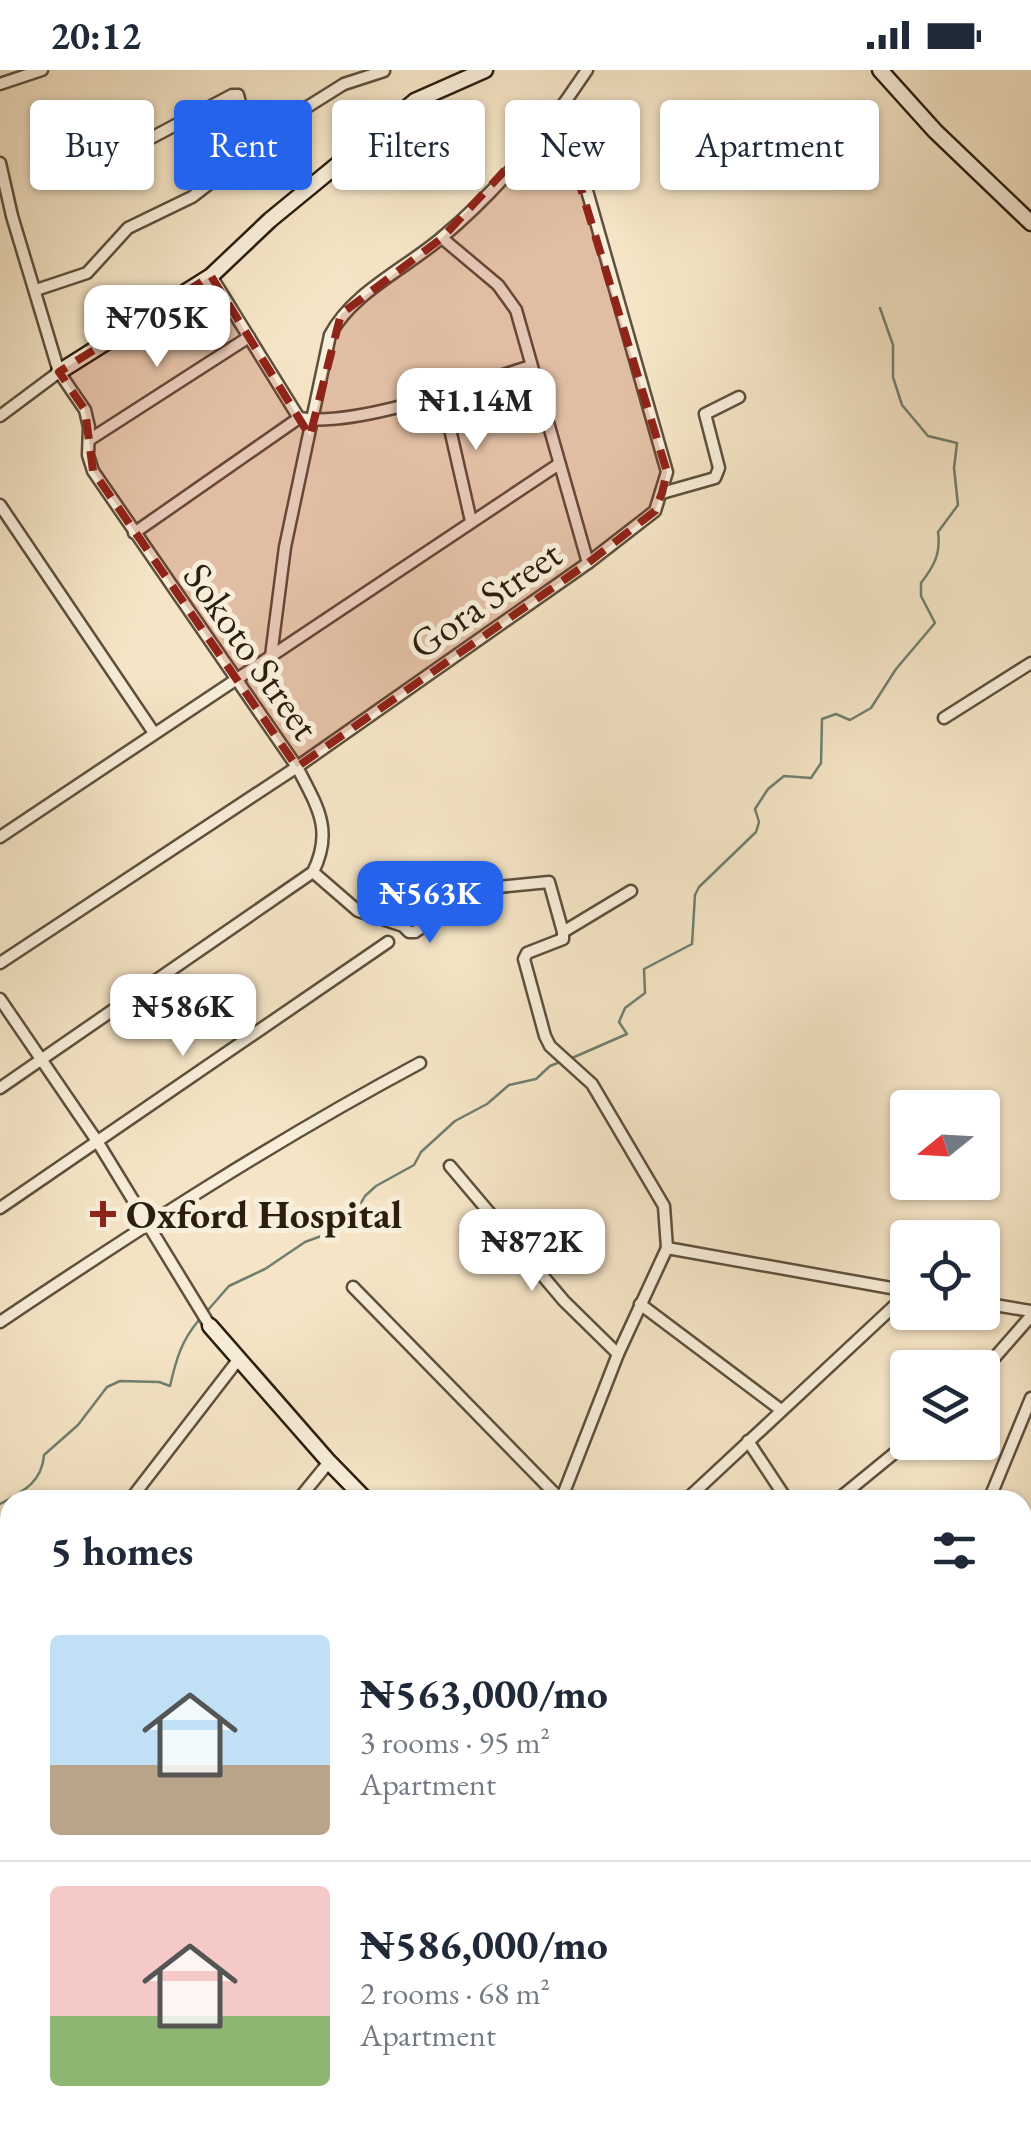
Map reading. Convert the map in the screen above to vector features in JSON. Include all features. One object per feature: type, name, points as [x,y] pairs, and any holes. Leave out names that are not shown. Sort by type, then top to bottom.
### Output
[{"type":"street","points":[[0,84],[42,70]]},
{"type":"street","points":[[0,416],[59,372],[210,276],[373,132],[415,102],[485,70]]},
{"type":"street","points":[[566,100],[586,70]]},
{"type":"street","points":[[880,70],[1031,224]]},
{"type":"street","points":[[312,104],[344,84],[384,71]]},
{"type":"street","name":"Sokoto Street","points":[[0,163],[59,372],[85,410],[93,470],[297,767],[322,815],[323,852],[312,872]]},
{"type":"street","points":[[271,656],[285,547],[330,335],[341,314],[442,238],[505,174]]},
{"type":"street","points":[[36,290],[87,272],[128,228],[201,190]]},
{"type":"street","points":[[587,190],[667,472],[662,493],[715,478],[719,468],[704,414],[739,397]]},
{"type":"street","points":[[0,221],[12,216]]},
{"type":"street","points":[[442,238],[498,285],[516,310],[588,564]]},
{"type":"street","points":[[210,276],[299,418]]},
{"type":"street","points":[[89,440],[168,386],[249,338]]},
{"type":"street","points":[[134,534],[299,418],[347,417],[442,394],[531,366]]},
{"type":"street","points":[[442,394],[470,521]]},
{"type":"street","points":[[0,837],[560,464]]},
{"type":"street","name":"Gora Street","points":[[0,963],[297,767],[588,564],[655,512],[662,493]]},
{"type":"street","points":[[0,505],[154,733]]},
{"type":"street","points":[[944,718],[1031,663]]},
{"type":"street","points":[[0,1088],[312,872],[358,911],[402,926],[408,932],[415,932],[478,889],[549,882],[563,939],[527,953],[524,959],[545,1036],[592,1084],[664,1206],[667,1248],[618,1354],[565,1490]]},
{"type":"street","points":[[564,932],[631,891]]},
{"type":"street","points":[[0,1208],[388,942]]},
{"type":"street","points":[[0,999],[98,1142],[210,1326],[356,1490]]},
{"type":"street","points":[[0,1322],[146,1223],[315,1119],[420,1063]]},
{"type":"street","points":[[450,1166],[564,1301],[618,1354]]},
{"type":"street","points":[[667,1248],[890,1289]]},
{"type":"street","points":[[354,1287],[551,1490]]},
{"type":"street","points":[[640,1304],[781,1410]]},
{"type":"street","points":[[1000,1307],[1031,1313],[1000,1350]]},
{"type":"street","points":[[697,1490],[890,1309]]},
{"type":"street","points":[[138,1490],[238,1360]]},
{"type":"street","points":[[994,1490],[1031,1398]]},
{"type":"street","points":[[748,1442],[780,1490]]},
{"type":"street","points":[[849,1490],[890,1457]]},
{"type":"street","points":[[306,1490],[329,1462]]},
{"type":"highlighted area","points":[[558,113],[667,472],[655,511],[588,563],[297,767],[93,471],[85,410],[59,372],[211,276],[310,436],[341,314],[442,238]]},
{"type":"waterway","points":[[572,1058],[627,1034],[619,1022],[625,1008],[645,993],[644,969],[692,944],[695,895],[756,832],[759,822],[755,809],[768,789],[784,776],[811,778],[821,763],[822,719],[836,714],[850,720],[871,708],[896,669],[935,623],[921,596],[921,583],[936,559],[938,532],[958,505],[954,468],[957,443],[928,436],[902,405],[893,377],[893,345],[880,308]]},
{"type":"waterway","points":[[208,1310],[229,1286],[265,1269],[305,1242],[348,1226],[365,1196],[414,1165],[421,1152],[455,1121],[487,1104],[509,1085],[536,1079],[560,1062]]},
{"type":"waterway","points":[[24,1490],[39,1473],[44,1455],[78,1425],[107,1387],[120,1381],[170,1386],[180,1351],[199,1320]]},
{"type":"place","name":"Oxford Hospital","points":[[103,1214]]}]
